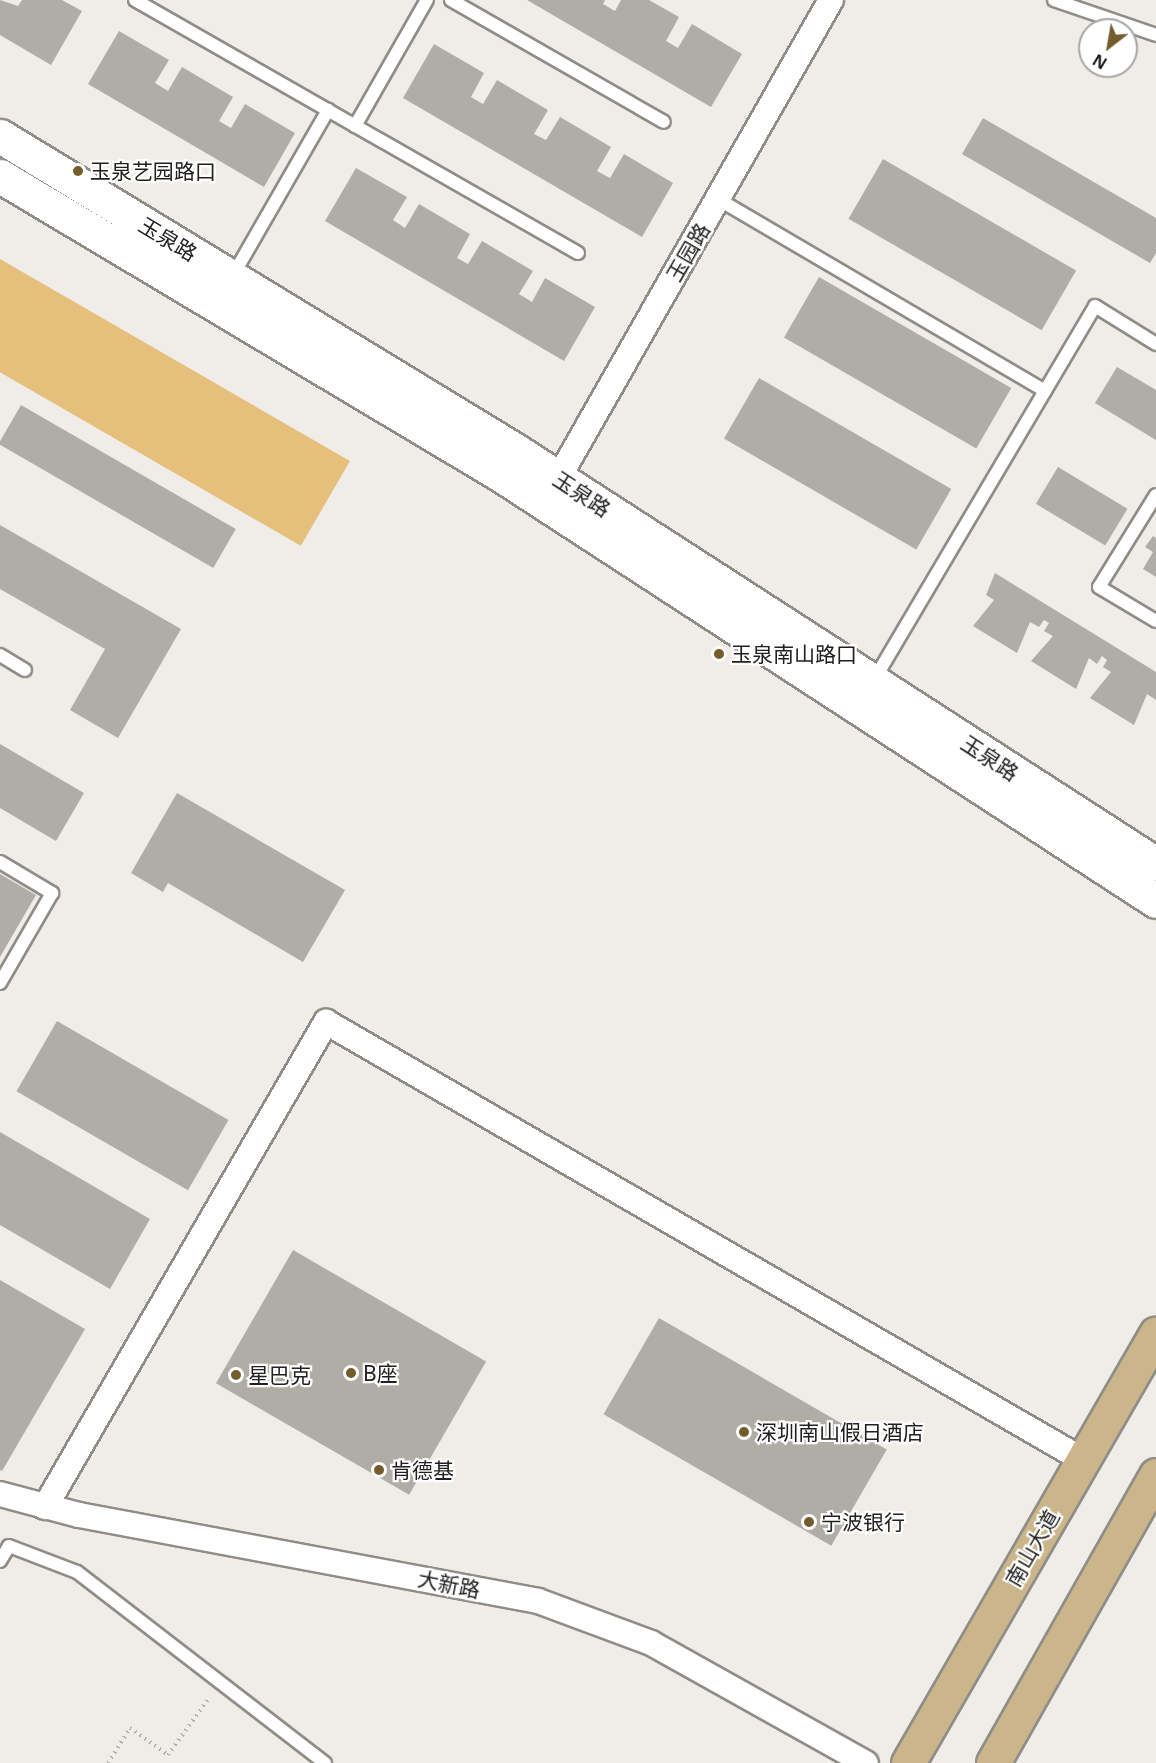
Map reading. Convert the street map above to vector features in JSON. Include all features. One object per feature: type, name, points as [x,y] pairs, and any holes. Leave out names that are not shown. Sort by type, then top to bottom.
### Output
[{"type":"main road","name":"南山大道","points":[[908,1763],[1156,1333]]},
{"type":"main road","points":[[993,1763],[1156,1475]]},
{"type":"street","name":"玉园路","points":[[551,491],[831,0]]},
{"type":"street","name":"玉泉路","points":[[0,136],[231,278],[551,491],[866,695],[1156,901]]},
{"type":"street","name":"玉泉路","points":[[0,176],[551,491]]},
{"type":"street","name":"玉泉路","points":[[866,695],[1156,864]]},
{"type":"street","points":[[45,1507],[326,1022],[1083,1460]]},
{"type":"street","name":"大新路","points":[[0,1494],[45,1507],[538,1601],[651,1643],[866,1763]]},
{"type":"lane","points":[[355,126],[427,0]]},
{"type":"lane","points":[[451,0],[664,122]]},
{"type":"lane","points":[[1054,0],[1156,35]]},
{"type":"lane","points":[[141,1],[578,253]]},
{"type":"lane","points":[[231,278],[328,110]]},
{"type":"lane","points":[[718,199],[1045,391]]},
{"type":"lane","points":[[866,695],[1095,306],[1156,344]]},
{"type":"lane","points":[[1156,495],[1100,586],[1156,621]]},
{"type":"lane","points":[[0,655],[25,670]]},
{"type":"lane","points":[[0,862],[52,893],[0,983]]},
{"type":"lane","points":[[0,1561],[9,1546],[77,1572],[325,1763]]},
{"type":"path","points":[[108,1763],[130,1728],[168,1755],[220,1683]]},
{"type":"shaded area","points":[[0,259],[350,461],[301,546],[0,372]]},
{"type":"building","points":[[0,0],[18,6],[22,0],[62,0],[82,11],[51,65],[0,35]]},
{"type":"building","points":[[527,0],[605,0],[603,4],[615,11],[621,0],[649,0],[679,17],[666,41],[678,48],[692,24],[742,54],[711,107]]},
{"type":"building","points":[[119,31],[169,60],[155,83],[168,91],[182,67],[233,97],[219,121],[231,128],[245,104],[295,133],[264,187],[88,84]]},
{"type":"building","points":[[434,44],[484,73],[471,97],[483,104],[497,80],[548,110],[534,134],[546,140],[560,117],[611,147],[597,171],[610,178],[624,154],[673,183],[642,237],[403,98]]},
{"type":"building","points":[[983,118],[1156,218],[1156,253],[1150,263],[962,154]]},
{"type":"building","points":[[883,159],[1076,270],[1042,330],[848,219]]},
{"type":"building","points":[[356,168],[407,197],[393,220],[405,228],[419,204],[470,234],[457,258],[468,264],[482,241],[533,271],[519,294],[532,302],[545,278],[595,307],[564,361],[325,221]]},
{"type":"building","points":[[819,277],[1011,388],[976,449],[784,338]]},
{"type":"building","points":[[1117,367],[1156,390],[1156,440],[1095,403]]},
{"type":"building","points":[[759,378],[951,489],[916,550],[724,439]]},
{"type":"building","points":[[21,405],[236,529],[213,568],[0,445]]},
{"type":"building","points":[[1058,467],[1127,509],[1105,546],[1036,504]]},
{"type":"building","points":[[0,525],[181,629],[118,738],[70,710],[105,649],[0,589]]},
{"type":"building","points":[[1153,536],[1156,538],[1156,577],[1143,569],[1153,552],[1145,547]]},
{"type":"building","points":[[995,573],[1156,672],[1156,700],[1147,694],[1134,725],[1090,698],[1111,672],[1103,667],[1107,660],[1102,656],[1097,664],[1089,658],[1076,689],[1031,661],[1053,636],[1044,631],[1049,623],[1044,620],[1039,627],[1030,622],[1017,653],[973,626],[994,600],[986,595]]},
{"type":"building","points":[[0,744],[84,793],[56,841],[0,808]]},
{"type":"building","points":[[177,793],[345,890],[303,962],[168,883],[163,892],[131,873]]},
{"type":"building","points":[[0,874],[36,895],[0,957]]},
{"type":"building","points":[[57,1021],[228,1120],[188,1190],[17,1091]]},
{"type":"building","points":[[0,1132],[150,1219],[110,1289],[0,1225]]},
{"type":"building","name":"B座","points":[[293,1250],[486,1362],[409,1495],[216,1383]]},
{"type":"building","points":[[0,1280],[85,1329],[2,1471],[0,1470]]},
{"type":"building","name":"深圳南山假日酒店","points":[[659,1318],[887,1450],[831,1546],[604,1414]]},
{"type":"place","name":"玉泉艺园路口","points":[[78,171]]},
{"type":"place","name":"玉泉南山路口","points":[[719,654]]},
{"type":"place","name":"B座","points":[[351,1373]]},
{"type":"place","name":"星巴克","points":[[236,1375]]},
{"type":"place","name":"深圳南山假日酒店","points":[[744,1432]]},
{"type":"place","name":"肯德基","points":[[379,1470]]},
{"type":"place","name":"宁波银行","points":[[809,1522]]}]
